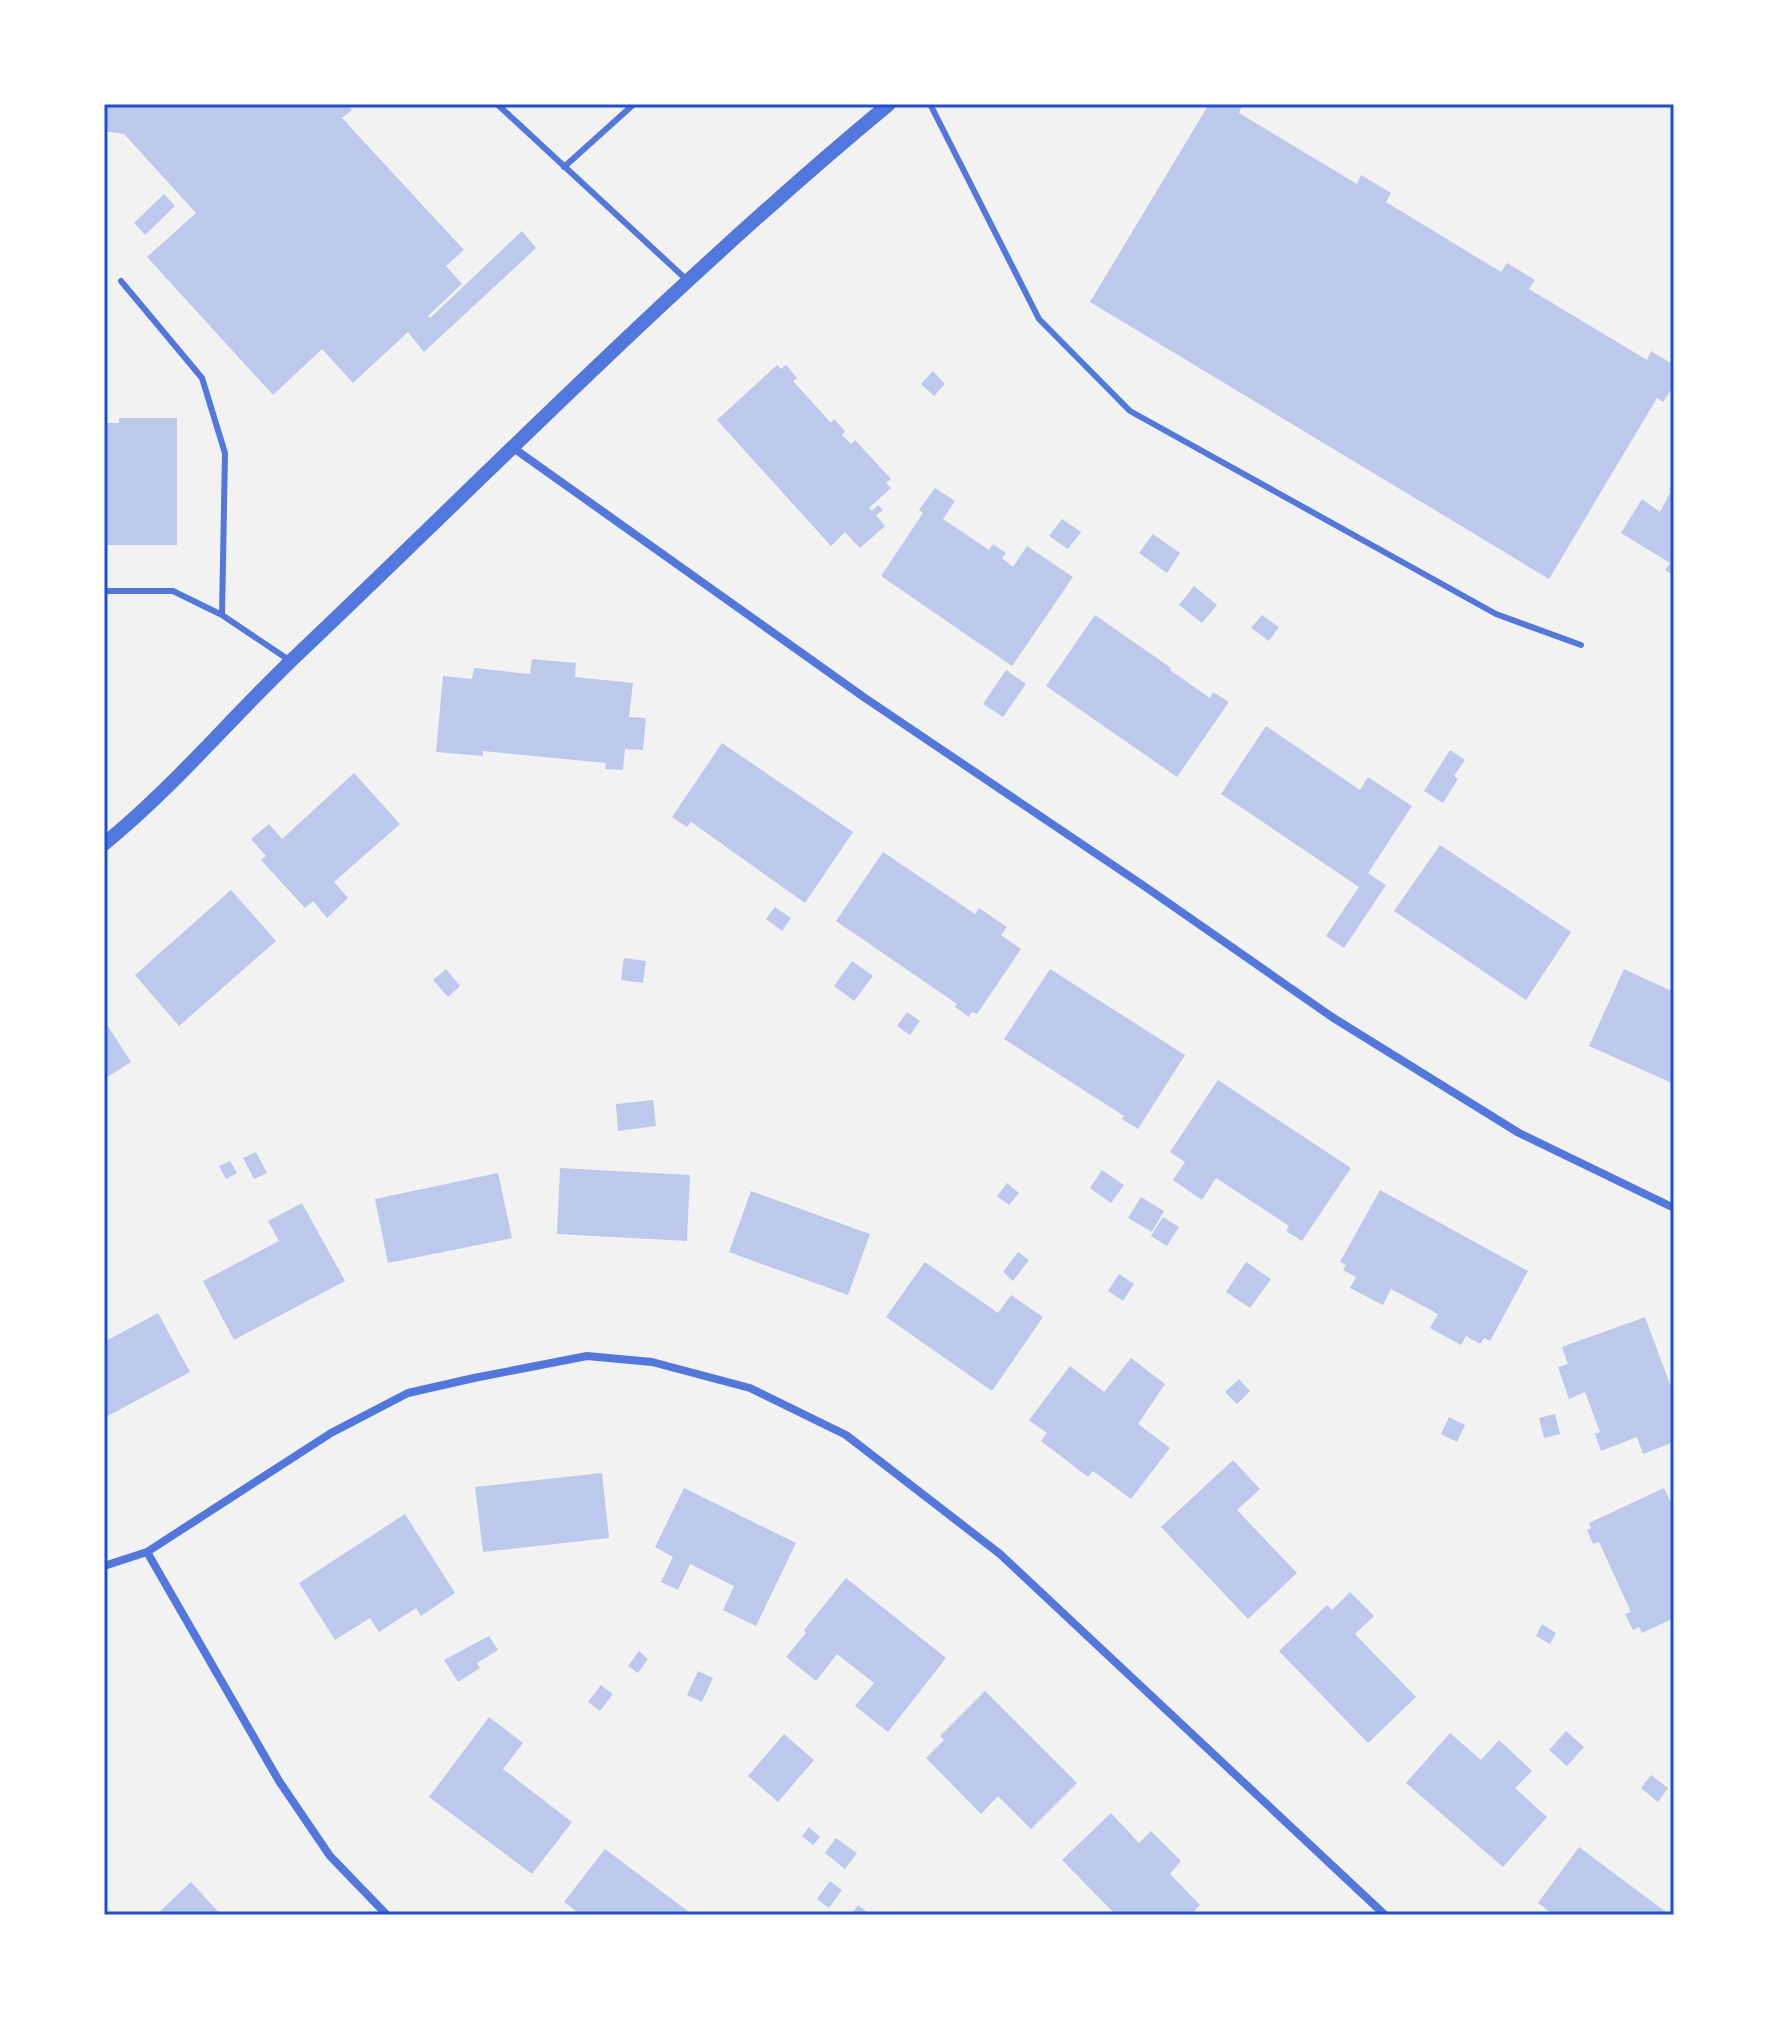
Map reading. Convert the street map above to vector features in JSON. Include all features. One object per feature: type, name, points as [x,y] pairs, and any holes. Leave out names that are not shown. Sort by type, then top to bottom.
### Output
[{"type":"street","points":[[104,844],[136,818],[291,661],[688,281],[820,161],[889,104]]},
{"type":"street","points":[[512,447],[865,698],[1332,1017],[1519,1133],[1674,1208]]},
{"type":"street","points":[[104,1566],[147,1552],[331,1433],[408,1393],[587,1356],[652,1362],[750,1388],[846,1435],[1000,1554],[1385,1915]]},
{"type":"street","points":[[147,1552],[279,1781],[330,1856],[387,1915]]},
{"type":"lane","points":[[497,104],[688,281]]},
{"type":"lane","points":[[564,167],[634,104]]},
{"type":"lane","points":[[930,104],[1039,319],[1130,411],[1496,614],[1581,645]]},
{"type":"lane","points":[[121,281],[202,378],[225,453],[222,615]]},
{"type":"lane","points":[[104,591],[173,591],[222,615],[291,661]]},
{"type":"building","points":[[104,104],[347,104],[352,110],[342,118],[464,250],[446,266],[462,284],[428,316],[430,318],[522,231],[536,248],[424,352],[408,332],[353,383],[322,349],[273,395],[147,257],[196,213],[124,134],[104,131]]},
{"type":"building","points":[[1209,104],[1243,104],[1239,113],[1357,184],[1361,175],[1391,193],[1386,202],[1501,272],[1507,263],[1535,280],[1529,289],[1647,360],[1651,351],[1674,365],[1674,385],[1663,402],[1657,398],[1549,579],[1090,302]]},
{"type":"building","points":[[164,194],[175,206],[145,235],[134,223]]},
{"type":"building","points":[[777,365],[781,369],[786,365],[797,378],[793,381],[831,423],[834,419],[845,431],[842,435],[851,444],[855,440],[891,479],[886,483],[891,488],[869,508],[872,511],[878,505],[883,510],[876,515],[885,526],[860,548],[845,532],[831,546],[717,420]]},
{"type":"building","points":[[933,371],[945,384],[934,396],[921,384]]},
{"type":"building","points":[[119,418],[177,418],[177,545],[104,545],[104,423],[119,423]]},
{"type":"building","points":[[1674,481],[1674,576],[1665,570],[1670,563],[1621,533],[1642,499],[1660,512]]},
{"type":"building","points":[[935,488],[955,501],[943,519],[989,550],[993,544],[1006,553],[1002,558],[1013,567],[1027,546],[1073,577],[1012,666],[881,576],[923,513],[919,510]]},
{"type":"building","points":[[1062,519],[1081,532],[1068,549],[1049,536]]},
{"type":"building","points":[[1153,534],[1180,553],[1167,573],[1139,553]]},
{"type":"building","points":[[1194,586],[1217,605],[1202,623],[1179,605]]},
{"type":"building","points":[[1095,615],[1210,698],[1213,692],[1229,702],[1177,777],[1046,686]]},
{"type":"building","points":[[1262,615],[1279,627],[1269,641],[1251,628]]},
{"type":"building","points":[[532,659],[576,663],[575,677],[633,683],[629,717],[646,718],[643,750],[625,749],[623,770],[605,769],[606,763],[483,751],[483,756],[436,752],[443,676],[472,679],[474,668],[530,674]]},
{"type":"building","points":[[1006,670],[1026,684],[1003,717],[983,704]]},
{"type":"building","points":[[1266,726],[1360,790],[1368,777],[1412,806],[1368,873],[1386,885],[1344,948],[1326,936],[1359,887],[1221,794]]},
{"type":"building","points":[[722,743],[853,832],[805,903],[691,822],[687,827],[672,817]]},
{"type":"building","points":[[1450,750],[1465,760],[1454,776],[1458,779],[1443,803],[1424,791]]},
{"type":"building","points":[[354,773],[400,824],[334,882],[348,898],[327,918],[313,901],[305,908],[261,860],[266,856],[251,839],[269,824],[282,839]]},
{"type":"building","points":[[1440,845],[1571,932],[1526,1000],[1394,911]]},
{"type":"building","points":[[883,852],[975,914],[979,908],[1007,927],[1001,935],[1021,949],[977,1014],[972,1012],[969,1017],[955,1007],[957,1004],[836,921]]},
{"type":"building","points":[[231,890],[276,941],[179,1026],[135,975]]},
{"type":"building","points":[[775,907],[791,918],[782,931],[766,919]]},
{"type":"building","points":[[624,958],[646,961],[643,983],[621,980]]},
{"type":"building","points":[[852,961],[873,976],[854,1001],[834,986]]},
{"type":"building","points":[[446,969],[460,986],[448,997],[433,980]]},
{"type":"building","points":[[1050,969],[1185,1055],[1138,1129],[1122,1119],[1124,1116],[1004,1039]]},
{"type":"building","points":[[1624,969],[1674,992],[1674,1084],[1589,1046]]},
{"type":"building","points":[[907,1012],[920,1021],[910,1035],[897,1026]]},
{"type":"building","points":[[104,1020],[131,1062],[104,1079]]},
{"type":"building","points":[[1218,1080],[1351,1168],[1302,1241],[1286,1231],[1289,1226],[1216,1178],[1202,1200],[1173,1180],[1185,1162],[1170,1152]]},
{"type":"building","points":[[653,1100],[656,1126],[618,1131],[616,1104]]},
{"type":"building","points":[[256,1152],[267,1173],[254,1179],[243,1158]]},
{"type":"building","points":[[230,1161],[237,1173],[226,1179],[219,1166]]},
{"type":"building","points":[[560,1168],[690,1175],[687,1241],[557,1234]]},
{"type":"building","points":[[1102,1170],[1124,1185],[1111,1203],[1090,1188]]},
{"type":"building","points":[[498,1173],[512,1238],[388,1263],[375,1199]]},
{"type":"building","points":[[1007,1183],[1019,1193],[1009,1205],[997,1196]]},
{"type":"building","points":[[1380,1190],[1528,1271],[1490,1341],[1484,1338],[1480,1344],[1466,1336],[1461,1345],[1430,1328],[1438,1314],[1391,1289],[1383,1305],[1350,1288],[1356,1277],[1343,1270],[1346,1265],[1340,1262]]},
{"type":"building","points":[[751,1191],[870,1234],[848,1295],[729,1252]]},
{"type":"building","points":[[1141,1197],[1164,1211],[1152,1232],[1128,1218]]},
{"type":"building","points":[[302,1203],[345,1281],[234,1340],[203,1281],[279,1241],[268,1221]]},
{"type":"building","points":[[1163,1217],[1179,1227],[1167,1246],[1151,1236]]},
{"type":"building","points":[[1018,1252],[1029,1260],[1013,1281],[1003,1272]]},
{"type":"building","points":[[925,1262],[998,1313],[1011,1295],[1043,1317],[992,1391],[886,1317]]},
{"type":"building","points":[[1246,1262],[1271,1279],[1250,1308],[1226,1292]]},
{"type":"building","points":[[1119,1274],[1134,1284],[1123,1301],[1108,1291]]},
{"type":"building","points":[[158,1313],[190,1372],[104,1418],[104,1342]]},
{"type":"building","points":[[1645,1317],[1674,1395],[1674,1442],[1643,1454],[1637,1437],[1601,1451],[1595,1434],[1600,1432],[1585,1392],[1569,1399],[1558,1367],[1568,1364],[1562,1347]]},
{"type":"building","points":[[1131,1358],[1165,1384],[1138,1424],[1170,1448],[1131,1499],[1093,1471],[1088,1477],[1041,1441],[1047,1433],[1029,1420],[1070,1366],[1104,1392]]},
{"type":"building","points":[[1239,1379],[1250,1391],[1237,1404],[1225,1392]]},
{"type":"building","points":[[1555,1414],[1560,1434],[1544,1438],[1539,1418]]},
{"type":"building","points":[[1449,1417],[1465,1425],[1457,1442],[1441,1434]]},
{"type":"building","points":[[1233,1460],[1260,1489],[1237,1510],[1297,1573],[1248,1619],[1161,1527]]},
{"type":"building","points":[[602,1473],[609,1538],[483,1552],[475,1487]]},
{"type":"building","points":[[684,1488],[796,1543],[756,1626],[723,1610],[734,1586],[690,1564],[678,1590],[661,1582],[673,1557],[655,1547]]},
{"type":"building","points":[[1664,1488],[1674,1509],[1674,1618],[1642,1633],[1639,1627],[1633,1630],[1625,1614],[1631,1612],[1599,1542],[1593,1544],[1587,1530],[1591,1528],[1589,1523]]},
{"type":"building","points":[[405,1514],[455,1593],[421,1616],[416,1608],[379,1632],[370,1618],[335,1640],[299,1583]]},
{"type":"building","points":[[846,1578],[946,1658],[888,1732],[855,1706],[874,1683],[837,1654],[816,1681],[786,1657]]},
{"type":"building","points":[[1350,1592],[1374,1616],[1355,1634],[1416,1697],[1368,1743],[1279,1651],[1327,1605],[1332,1610]]},
{"type":"building","points":[[1542,1624],[1556,1633],[1550,1644],[1536,1636]]},
{"type":"building","points":[[489,1636],[498,1650],[477,1663],[480,1668],[458,1682],[444,1660]]},
{"type":"building","points":[[639,1651],[648,1659],[638,1673],[628,1666]]},
{"type":"building","points":[[698,1671],[713,1678],[702,1702],[687,1695]]},
{"type":"building","points":[[601,1685],[613,1694],[600,1711],[588,1702]]},
{"type":"building","points":[[985,1691],[1077,1783],[1031,1829],[998,1796],[981,1814],[926,1758],[944,1740],[940,1736]]},
{"type":"building","points":[[489,1717],[523,1743],[503,1769],[572,1822],[532,1874],[429,1797]]},
{"type":"building","points":[[1566,1731],[1584,1747],[1567,1766],[1549,1750]]},
{"type":"building","points":[[1450,1733],[1481,1760],[1499,1740],[1532,1771],[1515,1788],[1547,1817],[1503,1867],[1406,1783]]},
{"type":"building","points":[[784,1734],[814,1760],[778,1802],[748,1776]]},
{"type":"building","points":[[1651,1775],[1668,1788],[1658,1802],[1641,1788]]},
{"type":"building","points":[[1111,1813],[1139,1843],[1151,1831],[1181,1861],[1170,1874],[1200,1905],[1190,1915],[1116,1915],[1062,1860]]},
{"type":"building","points":[[809,1827],[820,1837],[813,1845],[802,1836]]},
{"type":"building","points":[[836,1838],[857,1853],[845,1869],[825,1853]]},
{"type":"building","points":[[1579,1847],[1670,1915],[1554,1915],[1538,1903]]},
{"type":"building","points":[[605,1849],[693,1915],[581,1915],[564,1902]]},
{"type":"building","points":[[830,1881],[842,1890],[829,1908],[817,1899]]},
{"type":"building","points":[[191,1882],[221,1915],[156,1915]]},
{"type":"building","points":[[858,1905],[871,1915],[851,1915]]}]
